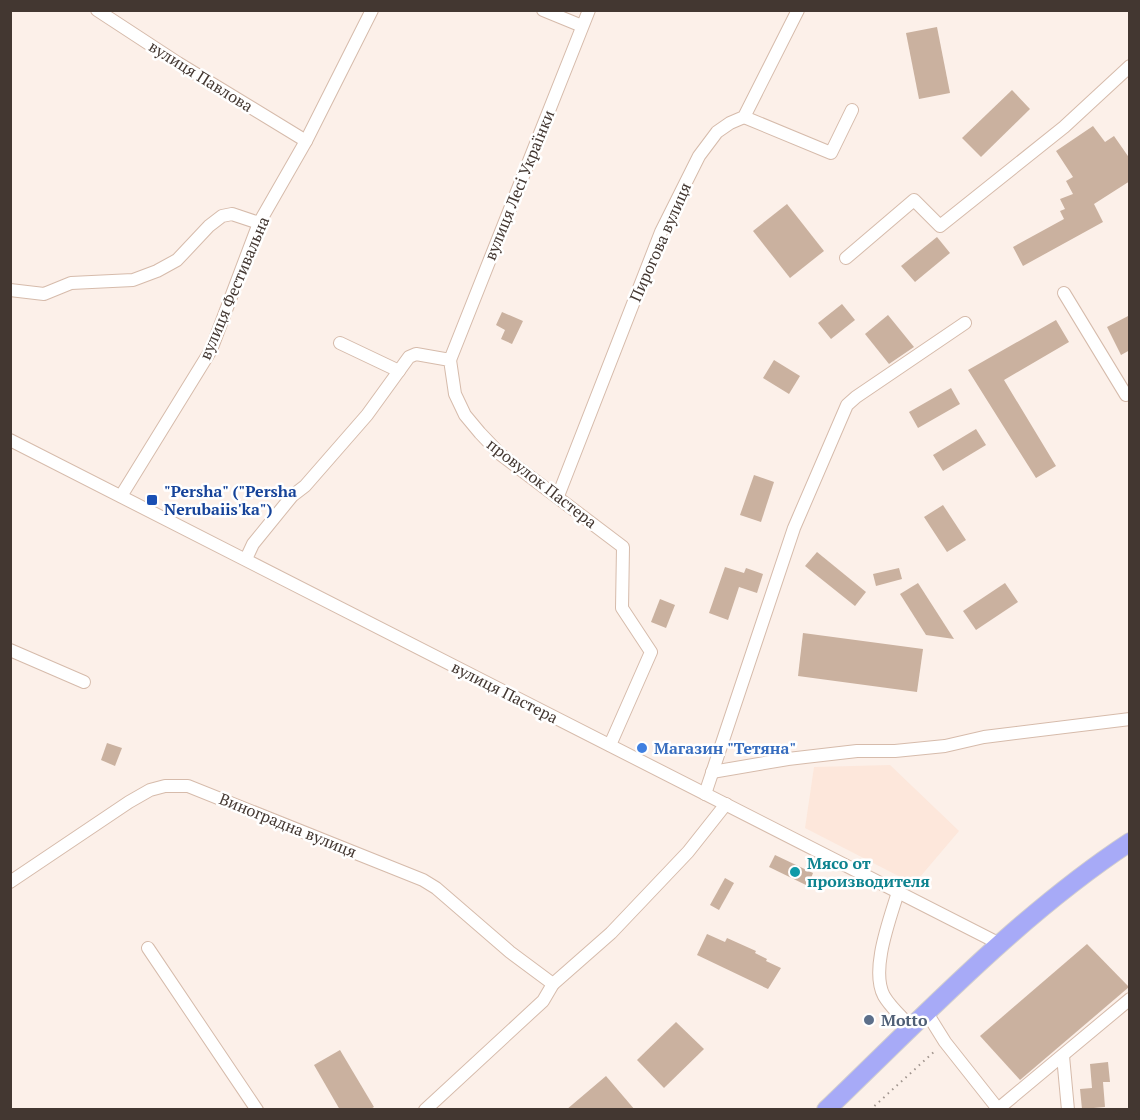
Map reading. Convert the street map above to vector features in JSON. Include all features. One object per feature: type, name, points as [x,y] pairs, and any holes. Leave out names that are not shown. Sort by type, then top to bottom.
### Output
[{"type":"highway","points":[[826,1110],[1000,944],[1063,890],[1130,842]]},
{"type":"street","name":"вулиця Павлова","points":[[97,10],[178,63],[306,141]]},
{"type":"street","name":"вулиця Фестивальна","points":[[121,496],[211,350],[259,223],[306,141],[372,10]]},
{"type":"street","points":[[543,10],[582,26]]},
{"type":"street","name":"вулиця Лесі Українки","points":[[450,360],[589,10]]},
{"type":"street","points":[[798,10],[744,117],[831,153],[852,110]]},
{"type":"street","points":[[846,258],[914,200],[940,226],[1064,127],[1130,66]]},
{"type":"street","name":"Пирогова вулиця","points":[[558,496],[661,232],[699,156],[717,132],[744,117]]},
{"type":"street","points":[[10,290],[44,294],[71,283],[133,280],[157,272],[177,260],[208,226],[222,216],[232,214],[259,223]]},
{"type":"street","points":[[1064,293],[1126,395],[1130,393]]},
{"type":"street","points":[[705,794],[794,528],[848,405],[855,397],[965,323]]},
{"type":"street","points":[[340,344],[399,371]]},
{"type":"street","points":[[246,559],[253,544],[292,496],[305,486],[367,415],[409,357],[416,354],[450,360]]},
{"type":"street","name":"провулок Пастера","points":[[450,360],[455,394],[465,415],[500,454],[623,547],[622,609],[651,652],[610,745]]},
{"type":"street","name":"вулиця Пастера","points":[[10,440],[1000,944]]},
{"type":"street","points":[[10,650],[84,682]]},
{"type":"street","points":[[712,772],[788,759],[856,751],[895,751],[945,746],[984,737],[1130,718]]},
{"type":"street","name":"Виноградна вулиця","points":[[10,882],[150,790],[165,786],[188,786],[423,880],[436,888],[510,952],[553,984]]},
{"type":"street","points":[[425,1110],[543,1001],[553,984],[611,933],[688,852],[726,804]]},
{"type":"street","points":[[898,892],[883,942],[880,984],[885,997],[912,1028]]},
{"type":"street","points":[[148,948],[257,1110]]},
{"type":"street","points":[[927,1013],[945,1042],[999,1109],[1130,999]]},
{"type":"street","points":[[1063,1056],[1068,1110]]},
{"type":"path","points":[[870,1110],[945,1042]]},
{"type":"shaded area","points":[[890,765],[959,831],[914,884],[805,828],[814,767]]},
{"type":"building","points":[[937,27],[950,93],[919,99],[906,33]]},
{"type":"building","points":[[1012,90],[1030,109],[981,157],[962,138]]},
{"type":"building","points":[[1093,126],[1105,142],[1114,136],[1130,159],[1130,181],[1094,204],[1103,222],[1023,266],[1013,247],[1064,219],[1060,211],[1065,209],[1060,199],[1073,194],[1066,181],[1073,177],[1056,151]]},
{"type":"building","points":[[787,204],[824,251],[790,278],[753,231]]},
{"type":"building","points":[[937,237],[950,253],[915,282],[901,266]]},
{"type":"building","points":[[842,304],[855,320],[831,339],[818,323]]},
{"type":"building","points":[[502,312],[523,321],[512,344],[501,339],[505,330],[496,325]]},
{"type":"building","points":[[888,315],[914,347],[889,364],[865,334]]},
{"type":"building","points":[[1130,315],[1130,350],[1121,355],[1107,327]]},
{"type":"building","points":[[1056,320],[1069,342],[1004,380],[1056,466],[1036,478],[968,370]]},
{"type":"building","points":[[774,360],[800,376],[789,394],[763,378]]},
{"type":"building","points":[[951,388],[960,404],[918,428],[909,412]]},
{"type":"building","points":[[976,429],[986,445],[943,471],[933,455]]},
{"type":"building","points":[[754,475],[774,482],[761,522],[740,515]]},
{"type":"building","points":[[943,505],[966,540],[947,552],[924,517]]},
{"type":"building","points":[[817,552],[866,592],[855,606],[805,566]]},
{"type":"building","points":[[725,567],[744,573],[746,568],[763,574],[757,593],[739,587],[728,620],[709,613]]},
{"type":"building","points":[[899,568],[902,579],[876,586],[873,574]]},
{"type":"building","points":[[918,583],[954,639],[926,635],[900,594]]},
{"type":"building","points":[[1005,583],[1018,602],[976,630],[963,611]]},
{"type":"building","points":[[660,599],[675,605],[666,628],[651,622]]},
{"type":"building","points":[[803,633],[923,649],[917,692],[798,676]]},
{"type":"building","points":[[107,743],[122,748],[115,766],[101,760]]},
{"type":"building","name":"Мясо от производителя","points":[[775,855],[813,873],[808,886],[769,867]]},
{"type":"building","points":[[725,878],[734,883],[719,910],[710,905]]},
{"type":"building","points":[[707,934],[725,942],[727,938],[756,951],[755,953],[767,959],[766,961],[781,968],[768,989],[697,955]]},
{"type":"building","points":[[1087,944],[1129,987],[1020,1080],[980,1036]]},
{"type":"building","points":[[676,1022],[704,1049],[664,1088],[637,1060]]},
{"type":"building","points":[[340,1050],[374,1107],[369,1110],[340,1110],[314,1065]]},
{"type":"building","points":[[1108,1062],[1110,1082],[1103,1082],[1105,1107],[1082,1109],[1080,1089],[1092,1088],[1090,1064]]},
{"type":"building","points":[[606,1076],[635,1110],[566,1110]]},
{"type":"place","name":"\"Persha\" (\"Persha Nerubaiis'ka\")","points":[[152,500]]},
{"type":"place","name":"Магазин \"Тетяна\"","points":[[642,748]]},
{"type":"place","name":"Мясо от производителя","points":[[795,872]]},
{"type":"place","name":"Motto","points":[[869,1020]]}]
